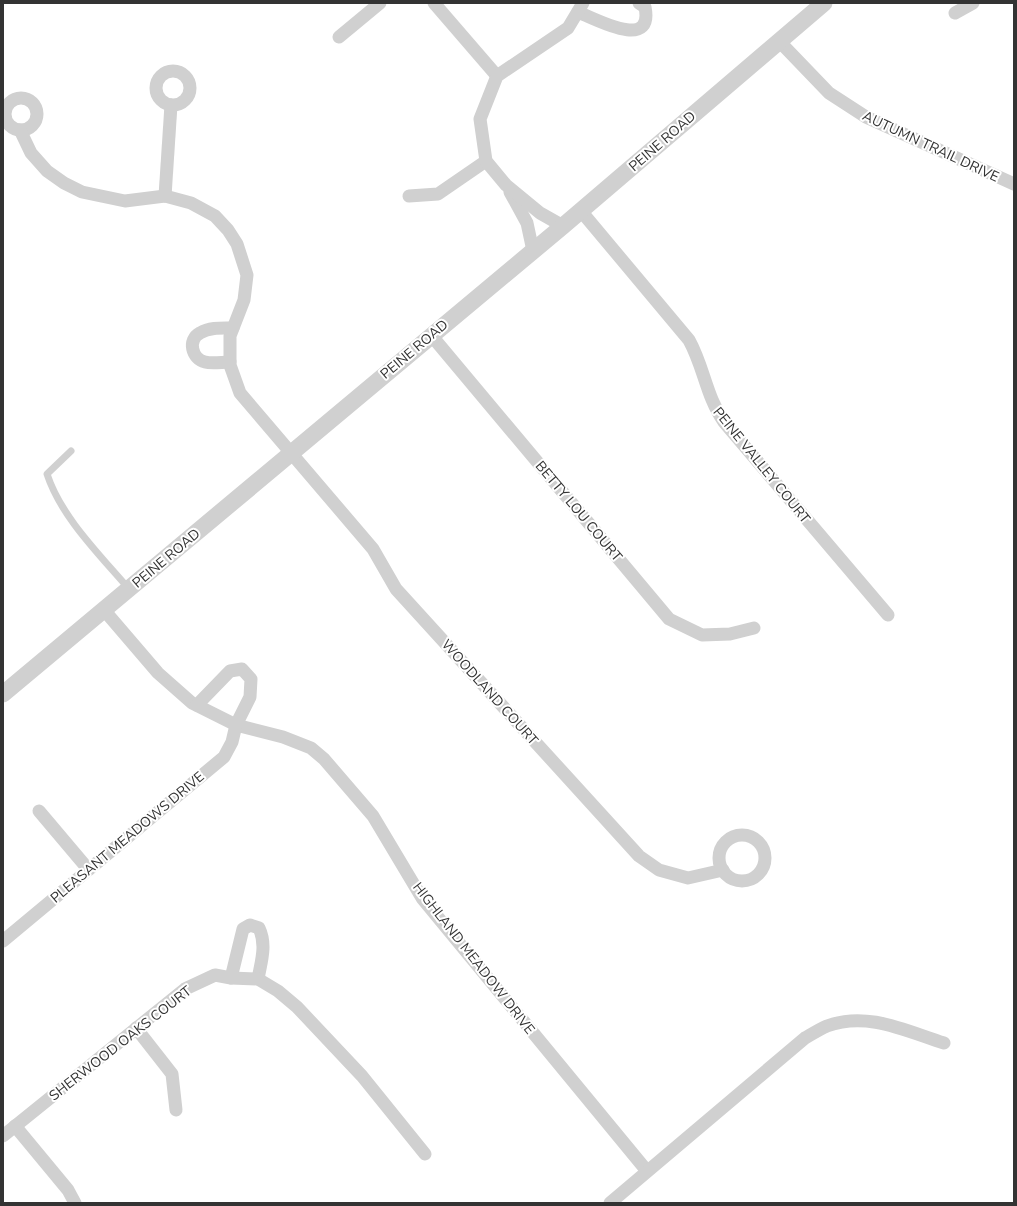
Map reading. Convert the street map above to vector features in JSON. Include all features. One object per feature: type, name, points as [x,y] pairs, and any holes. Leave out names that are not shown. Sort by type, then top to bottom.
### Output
[{"type":"street","points":[[339,37],[380,3]]},
{"type":"street","points":[[434,3],[497,76]]},
{"type":"street","points":[[563,226],[540,214],[506,185],[486,161],[480,118],[497,76],[568,28],[580,8],[615,28],[628,30],[639,29],[645,25],[647,18],[644,7],[639,3]]},
{"type":"street","name":"PEINE ROAD","points":[[3,694],[581,211],[824,3]]},
{"type":"street","points":[[955,13],[973,3]]},
{"type":"street","name":"AUTUMN TRAIL DRIVE","points":[[779,41],[829,93],[866,117],[1014,184]]},
{"type":"street","points":[[20,130],[31,153],[47,171],[82,192],[125,202],[165,196],[171,105]]},
{"type":"street","points":[[409,196],[438,194],[486,161]]},
{"type":"street","points":[[506,185],[527,223],[532,251]]},
{"type":"street","name":"WOODLAND COURT","points":[[165,196],[191,203],[215,216],[228,230],[237,244],[247,275],[246,288],[234,328],[230,336],[230,362],[240,393],[373,549],[396,589],[639,856],[659,870],[688,878],[723,870]]},
{"type":"street","name":"PEINE VALLEY COURT","points":[[581,211],[689,340],[697,355],[710,399],[724,422],[888,616]]},
{"type":"street","points":[[230,362],[206,362],[199,360],[194,353],[192,345],[198,334],[216,328],[234,328]]},
{"type":"street","name":"BETTY LOU COURT","points":[[431,335],[669,619],[702,636],[730,634],[754,628]]},
{"type":"street","name":"HIGHLAND MEADOW DRIVE","points":[[104,610],[158,673],[192,703],[236,725],[283,737],[311,748],[335,771],[373,816],[422,898],[648,1170]]},
{"type":"street","points":[[197,705],[230,671],[242,669],[251,680],[250,698],[236,725]]},
{"type":"street","name":"PLEASANT MEADOWS DRIVE","points":[[3,941],[224,757],[232,742],[236,725]]},
{"type":"street","points":[[39,811],[88,869]]},
{"type":"street","points":[[231,978],[243,929],[250,925],[259,928],[262,936],[263,953],[258,979]]},
{"type":"street","name":"SHERWOOD OAKS COURT","points":[[3,1136],[185,989],[215,975],[231,978],[258,979],[278,991],[297,1007],[362,1076],[426,1154]]},
{"type":"street","points":[[610,1203],[805,1038],[826,1026],[859,1020],[877,1022],[944,1043]]},
{"type":"street","points":[[136,1028],[172,1074],[176,1110]]},
{"type":"street","points":[[15,1126],[68,1190],[75,1203]]},
{"type":"lane","points":[[71,451],[47,474],[52,490],[76,524],[130,589]]}]
